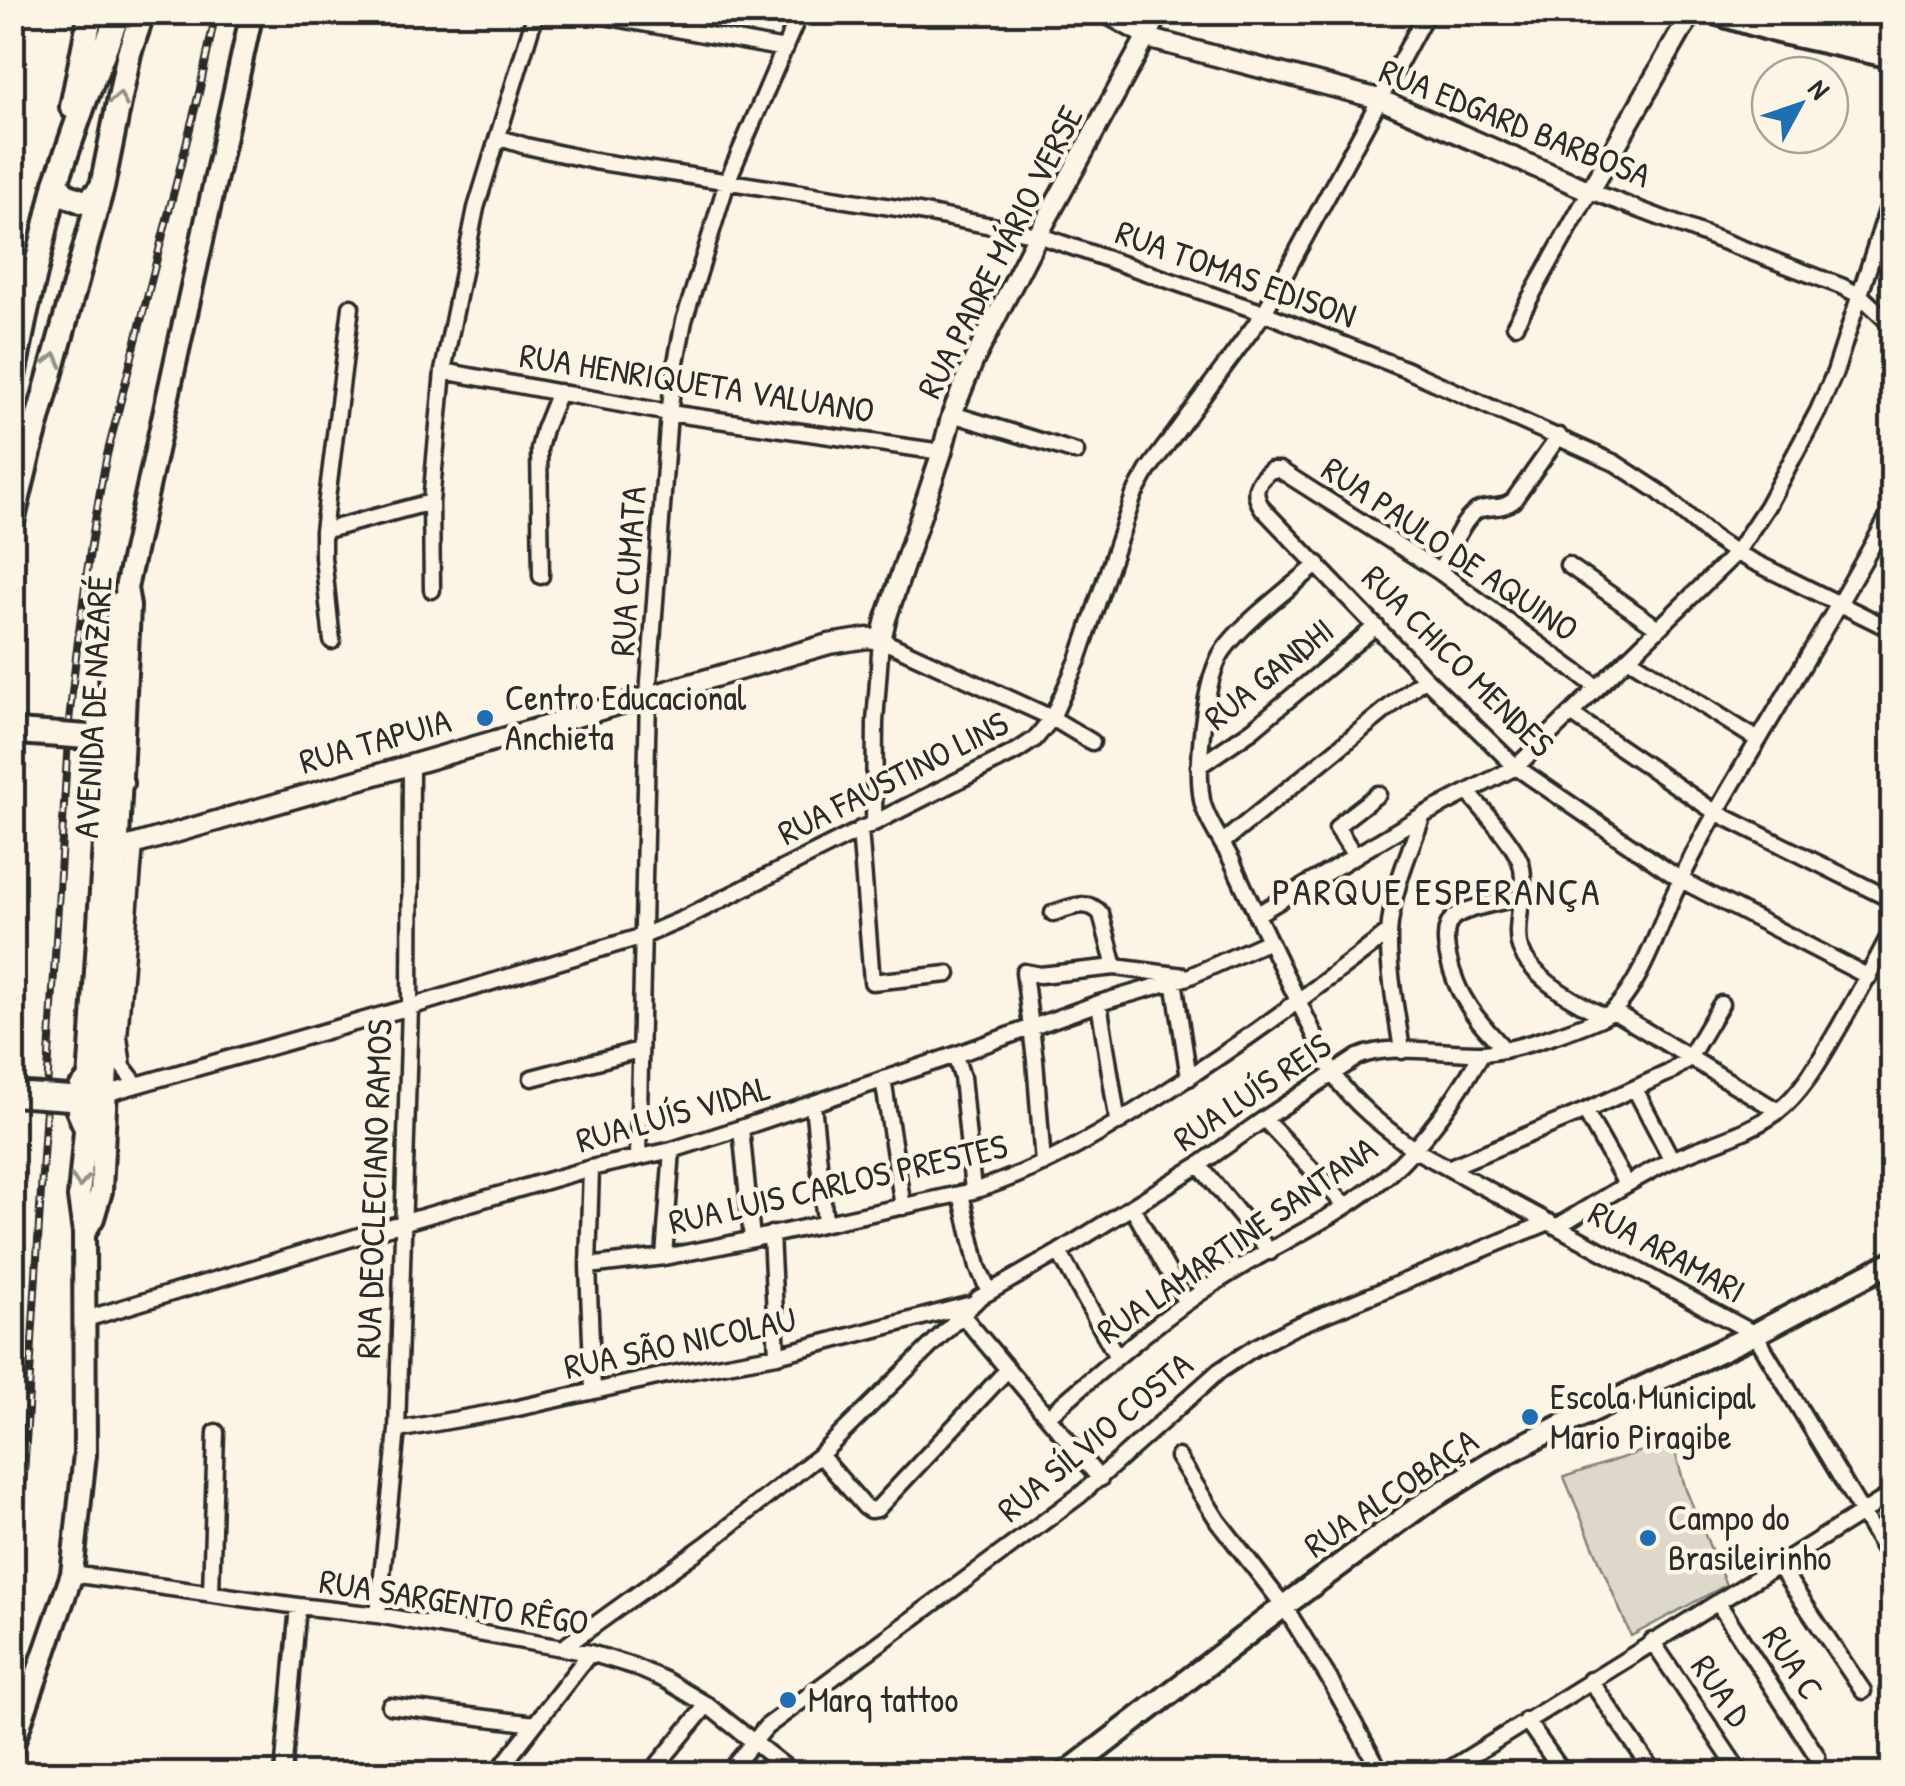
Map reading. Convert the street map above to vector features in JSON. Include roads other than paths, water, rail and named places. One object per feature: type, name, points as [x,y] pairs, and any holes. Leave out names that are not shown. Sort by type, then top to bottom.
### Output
[{"type":"main road","points":[[68,147],[74,90],[91,12]]},
{"type":"main road","points":[[14,371],[56,183],[119,12]]},
{"type":"main road","points":[[12,522],[102,187],[126,67],[143,12]]},
{"type":"main road","name":"AVENIDA DE NAZARÉ","points":[[84,1234],[100,1191],[84,1093],[109,756],[111,648],[252,12]]},
{"type":"main road","points":[[1711,12],[1778,32],[1892,56]]},
{"type":"main road","points":[[1771,12],[1892,38]]},
{"type":"main road","points":[[56,183],[66,195],[84,202],[102,187]]},
{"type":"main road","points":[[40,260],[52,251],[64,249],[75,258],[78,268]]},
{"type":"main road","name":"AVENIDA DE NAZARÉ","points":[[108,1048],[109,1002],[127,846],[121,783],[129,619],[126,588]]},
{"type":"main road","points":[[89,737],[110,708]]},
{"type":"main road","points":[[15,732],[89,737],[109,756],[121,783]]},
{"type":"main road","points":[[86,1128],[82,1114],[84,1093],[108,1048]]},
{"type":"main road","points":[[12,1094],[84,1093]]},
{"type":"main road","name":"AVENIDA DE NAZARÉ","points":[[12,1747],[72,1574],[85,1454],[84,1234],[78,1197],[86,1128]]},
{"type":"main road","name":"RUA ALCOBAÇA","points":[[1078,1770],[1284,1606],[1423,1504],[1491,1462],[1892,1262]]},
{"type":"street","points":[[432,590],[430,502],[443,370],[476,208],[536,12]]},
{"type":"street","points":[[582,12],[785,50]]},
{"type":"street","name":"RUA CUMATA","points":[[638,1157],[648,696],[676,362],[684,321],[727,182],[800,12]]},
{"type":"street","name":"RUA EDGARD BARBOSA","points":[[1100,12],[1147,38],[1380,99],[1590,191],[1841,286],[1861,296],[1892,325]]},
{"type":"street","name":"RUA PADRE MÁRIO VERSE","points":[[948,974],[872,982],[867,826],[881,640],[952,414],[973,362],[1160,12]]},
{"type":"street","name":"RUA FAUSTINO LINS","points":[[84,1093],[138,1084],[642,936],[683,920],[1035,739],[1052,718],[1078,660],[1134,495],[1148,470],[1264,314],[1427,12]]},
{"type":"street","points":[[1515,325],[1692,12]]},
{"type":"street","name":"RUA TOMAS EDISON","points":[[500,138],[594,161],[904,209],[1038,235],[1264,314],[1405,369],[1559,436],[1637,475],[1736,554],[1892,630]]},
{"type":"street","points":[[1256,915],[1423,814],[1516,767],[1736,554],[1768,506],[1818,411],[1848,340],[1892,195]]},
{"type":"street","points":[[332,642],[323,531],[350,307]]},
{"type":"street","name":"RUA HENRIQUETA VALUANO","points":[[443,370],[670,414],[942,452]]},
{"type":"street","points":[[541,576],[539,449],[559,392]]},
{"type":"street","points":[[952,414],[1076,452]]},
{"type":"street","points":[[1440,572],[1470,515],[1482,509],[1508,506],[1559,436]]},
{"type":"street","name":"RUA PAULO DE AQUINO","points":[[1266,473],[1275,468],[1280,470],[1440,572],[1597,687]]},
{"type":"street","name":"RUA CHICO MENDES","points":[[1266,473],[1256,484],[1258,501],[1425,678],[1516,767],[1680,880],[1869,976]]},
{"type":"street","points":[[323,531],[430,502]]},
{"type":"street","points":[[1609,1014],[1625,998],[1716,812],[1892,510]]},
{"type":"street","name":"RUA ARAMARI","points":[[1318,564],[1237,634],[1222,652],[1208,693],[1199,766],[1202,804],[1332,1074],[1344,1092],[1375,1121],[1415,1150],[1754,1334],[1892,1563]]},
{"type":"street","points":[[1568,565],[1658,628]]},
{"type":"street","name":"RUA GANDHI","points":[[1199,766],[1252,730],[1376,626]]},
{"type":"street","points":[[881,640],[1052,718],[1092,742]]},
{"type":"street","name":"RUA TAPUIA","points":[[127,846],[829,644],[881,640]]},
{"type":"street","points":[[1628,658],[1758,740]]},
{"type":"street","points":[[1223,842],[1425,678]]},
{"type":"street","points":[[1571,714],[1716,812],[1892,900]]},
{"type":"street","name":"RUA DEOCLECIANO RAMOS","points":[[378,1615],[397,1430],[410,1007],[411,764]]},
{"type":"street","points":[[1468,792],[1520,861],[1523,875],[1518,935],[1520,949],[1529,962],[1567,996],[1609,1014],[1778,1111]]},
{"type":"street","points":[[1356,856],[1337,828],[1378,794]]},
{"type":"street","points":[[1402,1050],[1389,932],[1394,900],[1423,814]]},
{"type":"street","name":"AVENIDA DE NAZARÉ","points":[[127,846],[118,1037],[124,1067],[138,1084]]},
{"type":"street","points":[[1506,1050],[1464,1000],[1455,980],[1445,930],[1460,913],[1521,898]]},
{"type":"street","points":[[1053,913],[1080,905],[1096,907],[1115,967]]},
{"type":"street","name":"RUA SÍLVIO COSTA","points":[[727,1774],[753,1740],[804,1698],[1100,1479],[1219,1371],[1254,1348],[1294,1327],[1553,1224],[1672,1160],[1751,1128],[1778,1111],[1815,1069],[1892,930]]},
{"type":"street","name":"RUA LUIS CARLOS PRESTES","points":[[588,1266],[664,1257],[752,1239],[904,1207],[1013,1178],[1118,1123],[1188,1078],[1299,1002],[1389,932]]},
{"type":"street","name":"RUA LUÍS VIDAL","points":[[86,1319],[405,1222],[741,1128],[1100,1002],[1181,978],[1269,940]]},
{"type":"street","points":[[1043,1164],[1024,972],[1040,975],[1115,967],[1181,978],[1188,1078]]},
{"type":"street","points":[[1100,1002],[1118,1123]]},
{"type":"street","points":[[1448,1168],[1670,1072],[1689,1058],[1721,1004]]},
{"type":"street","name":"RUA LUÍS REIS","points":[[564,1647],[820,1456],[989,1291],[1199,1165],[1332,1074],[1366,1054],[1506,1050],[1609,1014]]},
{"type":"street","points":[[532,1078],[639,1050]]},
{"type":"street","name":"RUA LAMARTINE SANTANA","points":[[1048,1416],[1186,1303],[1372,1188],[1415,1150],[1482,1053]]},
{"type":"street","points":[[955,1055],[962,1077],[967,1192],[978,1267],[989,1291]]},
{"type":"street","points":[[883,1079],[904,1207]]},
{"type":"street","points":[[1635,1089],[1672,1160]]},
{"type":"street","points":[[813,1104],[825,1222]]},
{"type":"street","points":[[1584,1111],[1626,1184]]},
{"type":"street","points":[[1264,1119],[1346,1206]]},
{"type":"street","points":[[741,1128],[752,1239]]},
{"type":"street","points":[[664,1257],[672,1150]]},
{"type":"street","points":[[1199,1165],[1270,1252]]},
{"type":"street","points":[[591,1168],[588,1266],[592,1390]]},
{"type":"street","points":[[1132,1207],[1186,1303]]},
{"type":"street","points":[[771,1234],[777,1355]]},
{"type":"street","points":[[1059,1252],[1117,1357]]},
{"type":"street","name":"RUA SÃO NICOLAU","points":[[397,1430],[777,1355],[973,1304]]},
{"type":"street","points":[[962,1315],[1100,1479]]},
{"type":"street","points":[[820,1456],[865,1507],[877,1509],[1008,1369]]},
{"type":"street","points":[[211,1594],[216,1432]]},
{"type":"street","points":[[1178,1458],[1218,1521],[1284,1606],[1382,1774]]},
{"type":"street","points":[[1442,1774],[1466,1767],[1526,1720],[1892,1494]]},
{"type":"street","points":[[1780,1566],[1864,1691]]},
{"type":"street","name":"RUA SARGENTO RÊGO","points":[[72,1574],[378,1615],[590,1653],[633,1666],[706,1704],[794,1774]]},
{"type":"street","name":"RUA C","points":[[1718,1604],[1817,1756]]},
{"type":"street","points":[[283,1774],[298,1606]]},
{"type":"street","name":"RUA D","points":[[1652,1641],[1741,1774]]},
{"type":"street","points":[[496,1774],[590,1653]]},
{"type":"street","points":[[1590,1680],[1655,1774]]},
{"type":"street","points":[[650,1774],[706,1704]]},
{"type":"street","points":[[390,1706],[535,1724]]},
{"type":"street","points":[[1526,1720],[1564,1774]]},
{"type":"street","points":[[361,1774],[374,1769],[407,1768],[424,1774]]},
{"type":"railway","points":[[12,1584],[22,1509],[69,722],[80,621],[107,455],[216,12]]},
{"type":"place","name":"Centro Educacional Anchieta","points":[[485,718]]},
{"type":"place","name":"Escola Municipal Mario Piragibe","points":[[1530,1417]]},
{"type":"place","name":"Campo do Brasileirinho","points":[[1648,1538]]},
{"type":"place","name":"Marq tattoo","points":[[788,1700]]},
{"type":"district","name":"PARQUE ESPERANÇA","points":[[1437,892]]}]
